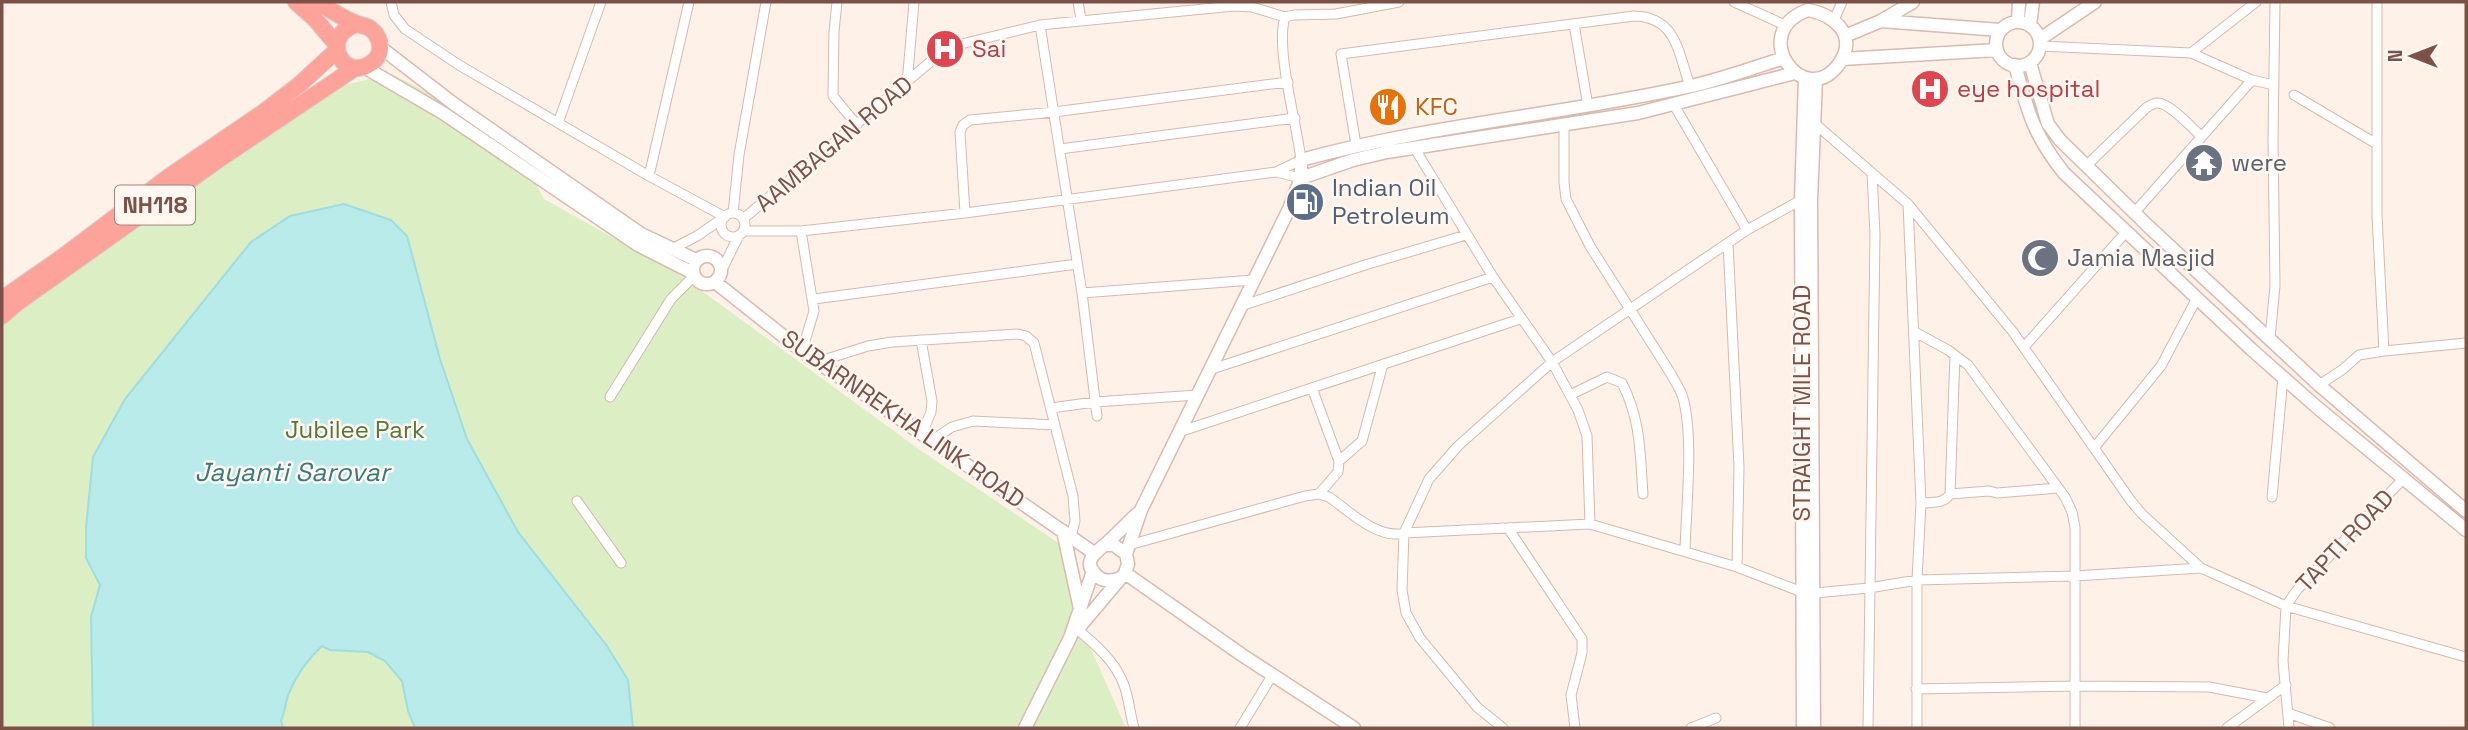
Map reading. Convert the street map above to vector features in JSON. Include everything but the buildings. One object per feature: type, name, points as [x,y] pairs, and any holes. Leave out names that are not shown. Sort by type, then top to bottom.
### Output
[{"type":"highway","points":[[296,2],[310,14],[337,48],[346,65],[360,68]]},
{"type":"highway","points":[[317,2],[374,31],[379,38],[380,47]]},
{"type":"highway","name":"NH118","points":[[2,299],[170,176],[280,100],[337,48],[341,33],[357,24]]},
{"type":"highway","name":"NH118","points":[[2,316],[221,158],[360,68],[372,63],[378,56],[380,47]]},
{"type":"street","points":[[391,2],[394,15],[405,29],[459,65],[649,176],[727,216],[743,219],[741,233],[717,279]]},
{"type":"street","points":[[558,123],[601,2]]},
{"type":"street","points":[[649,176],[689,2]]},
{"type":"street","points":[[766,2],[723,231],[733,237],[741,233],[801,230],[1068,201],[1276,172],[1301,160],[1356,145],[1690,86],[1784,58]]},
{"type":"street","points":[[837,2],[834,96],[857,125]]},
{"type":"street","points":[[907,84],[914,2]]},
{"type":"street","points":[[1078,2],[1081,19]]},
{"type":"street","points":[[1025,728],[1074,634],[1128,564],[1127,550],[1141,510],[1289,209],[1301,178],[1301,160],[1282,37],[1285,17],[1336,14],[1399,2]]},
{"type":"street","points":[[1734,2],[1785,25]]},
{"type":"street","points":[[1834,20],[1842,2]]},
{"type":"street","points":[[1845,36],[1881,21],[1913,2]]},
{"type":"street","points":[[2019,2],[2024,23]]},
{"type":"street","points":[[2024,23],[2033,2]]},
{"type":"street","points":[[2040,42],[2095,2]]},
{"type":"street","points":[[2191,52],[2256,2]]},
{"type":"street","points":[[2270,338],[2275,286],[2275,2]]},
{"type":"street","points":[[2377,2],[2375,143],[2384,351]]},
{"type":"street","name":"AAMBAGAN ROAD","points":[[743,219],[935,58],[957,45],[1040,25],[1081,19],[1234,6],[1259,8],[1285,17]]},
{"type":"street","points":[[1276,172],[1301,178],[1353,160],[1564,125],[1806,77],[1831,75],[1846,48],[1845,36],[1834,20],[1807,6],[1785,25],[1780,40],[1789,68],[1806,77]]},
{"type":"street","points":[[1356,145],[1341,54],[1646,16],[1658,20],[1671,32],[1690,86]]},
{"type":"street","points":[[1881,21],[2000,30],[2010,23],[2024,23],[2036,30],[2040,42],[2035,58],[2030,62],[2015,65],[2004,60],[1997,50],[2000,30]]},
{"type":"street","points":[[1574,24],[1588,106]]},
{"type":"street","points":[[1040,25],[1082,293],[1097,416]]},
{"type":"street","points":[[2040,42],[2191,52],[2252,80],[2274,85]]},
{"type":"street","name":"SUBARNREKHA LINK ROAD","points":[[380,47],[498,135],[642,234],[672,249],[694,270],[702,283],[717,279]]},
{"type":"street","points":[[1842,59],[1997,50]]},
{"type":"street","points":[[2030,62],[2048,124],[2060,139],[2134,213],[2319,385],[2466,511]]},
{"type":"street","points":[[2015,65],[2027,109],[2044,147],[2064,173],[2283,377],[2466,530]]},
{"type":"street","name":"SUBARNREKHA LINK ROAD","points":[[360,68],[443,113],[638,245],[694,270]]},
{"type":"street","name":"STRAIGHT MILE ROAD","points":[[1803,728],[1808,592],[1813,122],[1806,77]]},
{"type":"street","name":"STRAIGHT MILE ROAD","points":[[1806,77],[1801,200],[1808,592],[1814,728]]},
{"type":"street","points":[[2134,213],[2252,80]]},
{"type":"street","points":[[965,213],[960,132],[963,125],[970,120],[1288,82]]},
{"type":"street","points":[[2294,95],[2375,143]]},
{"type":"street","points":[[2087,166],[2146,108],[2154,104],[2161,103],[2169,107],[2201,136]]},
{"type":"street","points":[[1674,105],[1747,230]]},
{"type":"street","points":[[1060,149],[1295,118]]},
{"type":"street","points":[[1813,122],[1908,204],[2024,347],[2118,485],[2142,514],[2201,568],[2286,606],[2466,657]]},
{"type":"street","points":[[1564,125],[1566,199],[1590,246],[1682,396],[1687,439],[1685,551]]},
{"type":"street","points":[[1415,149],[1520,319],[1552,362],[1584,422],[1587,436],[1590,524]]},
{"type":"street","points":[[1868,728],[1875,235],[1872,173]]},
{"type":"street","points":[[1503,728],[1477,707],[1420,639],[1406,612],[1402,590],[1404,533],[1429,479],[1444,460],[1552,362],[1747,230],[1801,200]]},
{"type":"street","points":[[1908,204],[1921,503],[1917,580],[1917,728]]},
{"type":"street","points":[[672,249],[727,216]]},
{"type":"street","points":[[801,230],[814,299],[813,322],[802,351]]},
{"type":"street","points":[[2024,347],[2126,232]]},
{"type":"street","points":[[1240,306],[1466,235]]},
{"type":"street","points":[[1728,243],[1738,453],[1737,567]]},
{"type":"street","name":"SUBARNREKHA LINK ROAD","points":[[694,270],[701,256],[715,258],[721,270],[717,279]]},
{"type":"street","points":[[814,299],[1077,264]]},
{"type":"street","points":[[610,397],[671,299],[694,270]]},
{"type":"street","points":[[1209,370],[1493,277]]},
{"type":"street","name":"SUBARNREKHA LINK ROAD","points":[[717,279],[817,362],[1094,553]]},
{"type":"street","points":[[1082,293],[1253,280]]},
{"type":"street","points":[[2094,447],[2161,366],[2197,298]]},
{"type":"street","points":[[1179,432],[1520,319]]},
{"type":"street","points":[[1915,332],[1968,365],[2058,488],[2072,512],[2075,527],[2075,728]]},
{"type":"street","points":[[817,362],[868,346],[921,340],[1018,334],[1026,336],[1034,343],[1074,508],[1075,521],[1067,534],[1080,609]]},
{"type":"street","points":[[921,340],[932,401],[927,437]]},
{"type":"street","points":[[2319,385],[2359,355],[2466,343]]},
{"type":"street","points":[[1921,503],[1942,502],[1951,494],[1955,355]]},
{"type":"street","points":[[1339,461],[1362,441],[1383,364]]},
{"type":"street","points":[[1570,395],[1607,377],[1622,383],[1635,412],[1643,494]]},
{"type":"street","points":[[2272,497],[2283,377]]},
{"type":"street","points":[[1312,388],[1339,461],[1338,472],[1319,495]]},
{"type":"street","points":[[1051,408],[1197,394]]},
{"type":"street","points":[[927,437],[951,426],[973,421],[1055,425]]},
{"type":"street","name":"TAPTI ROAD","points":[[2290,728],[2283,661],[2286,606],[2297,590],[2403,479]]},
{"type":"street","points":[[1951,494],[2058,488]]},
{"type":"street","points":[[1106,545],[1127,550],[1305,496],[1319,495],[1329,497],[1381,532],[1391,535],[1590,524],[1737,567],[1808,592],[1869,588],[1917,580],[2075,576],[2201,568]]},
{"type":"street","points":[[578,501],[621,563]]},
{"type":"street","points":[[1121,576],[1109,582],[1099,579],[1093,572],[1091,562],[1094,553],[1106,545],[1141,510]]},
{"type":"street","points":[[1508,527],[1582,639],[1582,653],[1571,695],[1575,728]]},
{"type":"street","points":[[1074,634],[1093,572]]},
{"type":"street","points":[[1121,576],[1354,728]]},
{"type":"street","points":[[1074,634],[1101,650],[1115,666],[1124,684],[1135,728]]},
{"type":"street","points":[[1240,728],[1273,674]]},
{"type":"street","points":[[2227,728],[2286,685]]},
{"type":"street","points":[[1916,689],[2209,687],[2267,698]]},
{"type":"street","points":[[2288,713],[2330,728]]},
{"type":"street","points":[[1691,728],[1716,718]]},
{"type":"green space","name":"Jubilee Park","points":[[392,74],[459,109],[525,163],[544,199],[680,275],[920,450],[1072,552],[1087,640],[1126,728],[2,728],[2,325],[265,121],[318,91]]},
{"type":"water","name":"Jayanti Sarovar","points":[[344,204],[391,220],[407,236],[440,359],[467,439],[518,532],[607,646],[628,680],[633,728],[415,728],[408,711],[402,681],[385,661],[368,652],[330,650],[322,646],[303,668],[292,687],[281,720],[283,728],[93,728],[91,617],[100,585],[86,558],[86,528],[93,457],[125,399],[251,242],[290,216]]},
{"type":"place","name":"Sai","points":[[945,49]]},
{"type":"place","name":"eye hospital","points":[[1930,89]]},
{"type":"place","name":"KFC","points":[[1388,107]]},
{"type":"place","name":"were","points":[[2204,163]]},
{"type":"place","name":"Indian Oil Petroleum","points":[[1305,202]]},
{"type":"place","name":"Jamia Masjid","points":[[2040,258]]}]
